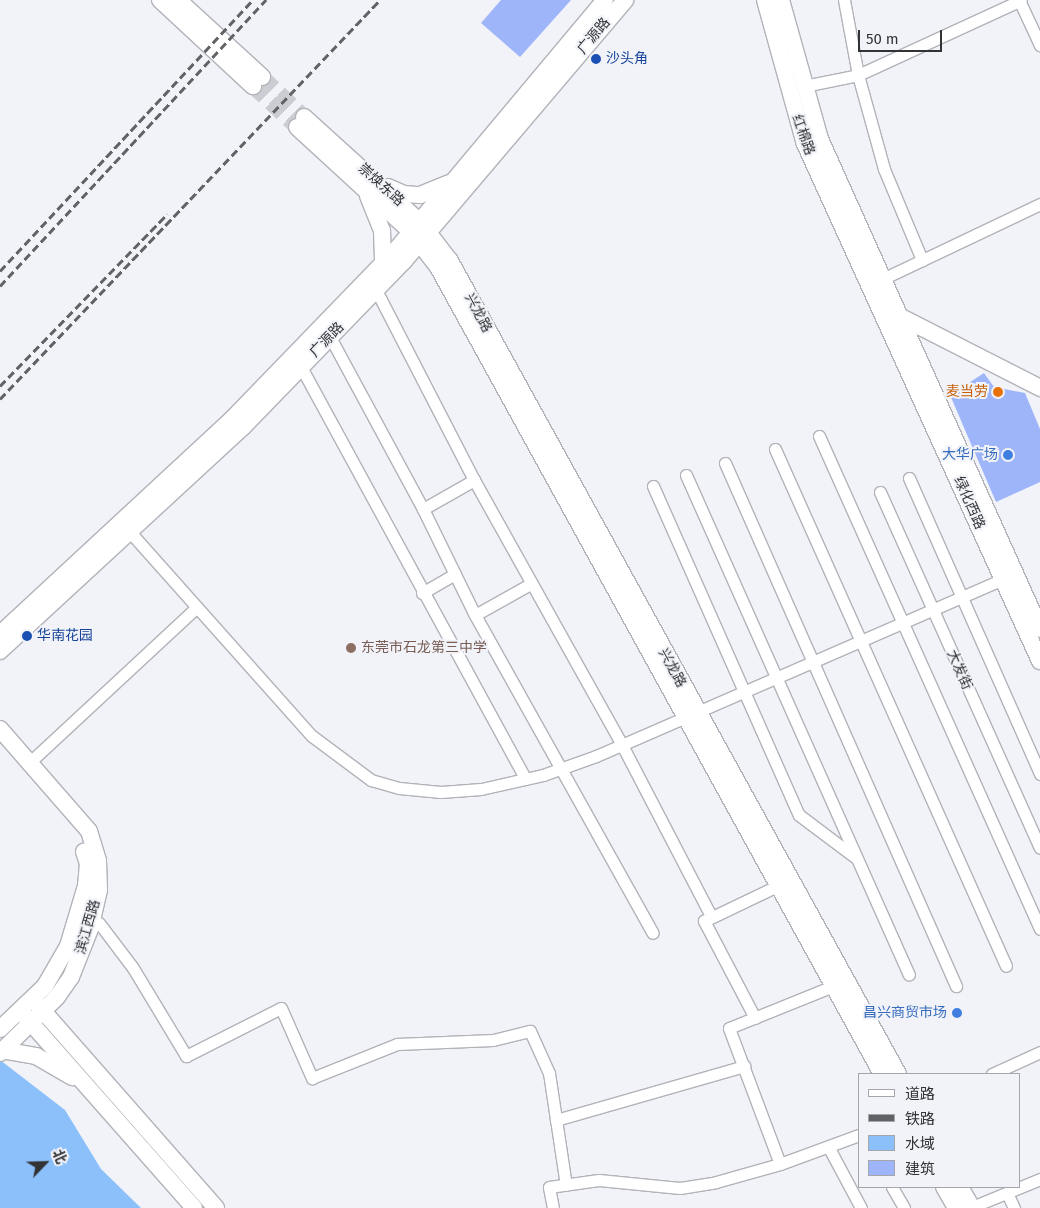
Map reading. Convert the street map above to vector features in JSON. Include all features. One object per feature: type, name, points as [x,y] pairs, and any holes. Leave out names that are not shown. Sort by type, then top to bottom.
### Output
[{"type":"main road","points":[[160,0],[257,82],[178,0]]},
{"type":"main road","name":"广源路","points":[[0,651],[243,427],[376,290],[420,232],[455,180],[605,0]]},
{"type":"main road","name":"广源路","points":[[0,634],[233,418],[383,262],[420,232],[625,0]]},
{"type":"main road","name":"红棉路","points":[[765,0],[806,144],[867,260]]},
{"type":"main road","name":"红棉路","points":[[781,0],[820,138],[867,260]]},
{"type":"main road","name":"崇焕东路","points":[[301,122],[420,232],[444,264]]},
{"type":"main road","points":[[383,262],[382,231],[371,186],[404,194],[420,195],[437,191],[455,180]]},
{"type":"main road","name":"绿化西路","points":[[867,260],[877,282],[900,316],[1040,629]]},
{"type":"main road","name":"兴龙路","points":[[444,264],[691,716],[897,1073]]},
{"type":"main road","name":"绿化西路","points":[[877,282],[880,306],[1040,661]]},
{"type":"main road","points":[[880,306],[1040,388]]},
{"type":"main road","name":"兴龙路","points":[[691,716],[777,886],[881,1073]]},
{"type":"main road","name":"滨江西路","points":[[0,730],[89,831],[98,861],[96,908],[81,954],[71,977],[7,1049]]},
{"type":"main road","name":"滨江西路","points":[[0,744],[79,836],[88,864],[82,902],[68,946],[45,986],[0,1028]]},
{"type":"main road","points":[[32,998],[216,1208]]},
{"type":"main road","points":[[19,1010],[194,1208]]},
{"type":"main road","points":[[7,1049],[36,1056],[88,1088]]},
{"type":"main road","points":[[945,1188],[967,1208]]},
{"type":"main road","points":[[960,1188],[967,1208]]},
{"type":"street","points":[[844,0],[858,75],[884,169],[922,260]]},
{"type":"street","points":[[804,86],[858,75],[1020,0],[1040,45]]},
{"type":"street","points":[[877,282],[1040,204]]},
{"type":"street","points":[[376,290],[474,480],[622,745],[711,916]]},
{"type":"street","points":[[330,337],[423,509],[475,614],[653,933]]},
{"type":"street","points":[[301,367],[422,593],[526,779]]},
{"type":"street","points":[[819,436],[901,624],[1040,929]]},
{"type":"street","points":[[775,449],[863,640],[1006,966]]},
{"type":"street","points":[[725,463],[956,986]]},
{"type":"street","points":[[686,475],[909,975]]},
{"type":"street","points":[[909,478],[1040,774]]},
{"type":"street","points":[[423,509],[474,480]]},
{"type":"street","points":[[653,486],[799,815],[858,860]]},
{"type":"street","name":"大发街","points":[[880,492],[1040,848]]},
{"type":"street","points":[[130,532],[312,736],[371,780],[399,788],[441,792],[481,789],[526,779],[622,745],[745,694],[863,640],[933,612],[1003,579]]},
{"type":"street","points":[[422,593],[455,574]]},
{"type":"street","points":[[475,614],[532,583]]},
{"type":"street","points":[[30,762],[196,608]]},
{"type":"street","points":[[755,1018],[704,921],[777,886]]},
{"type":"street","points":[[99,922],[133,968],[186,1056],[281,1008],[312,1078],[398,1044],[493,1040],[530,1031],[549,1073],[566,1185]]},
{"type":"street","points":[[780,1164],[729,1028],[833,986]]},
{"type":"street","points":[[994,1073],[1040,1052]]},
{"type":"street","points":[[556,1120],[744,1066]]},
{"type":"street","points":[[553,1208],[549,1187],[599,1180],[680,1188],[716,1182],[829,1148],[858,1135]]},
{"type":"street","points":[[829,1148],[861,1208]]},
{"type":"street","points":[[1020,1187],[1040,1179]]},
{"type":"street","points":[[893,1188],[904,1208]]},
{"type":"street","points":[[967,1208],[1018,1188]]},
{"type":"street","points":[[1006,1193],[1014,1208]]},
{"type":"water","points":[[0,1060],[65,1110],[101,1169],[141,1208],[0,1208]]},
{"type":"building","points":[[501,0],[571,0],[520,57],[481,23]]},
{"type":"building","name":"大华广场","points":[[984,373],[994,387],[1025,393],[1040,429],[1040,482],[996,502],[950,395]]},
{"type":"tunnel","points":[[262,77],[304,117]]},
{"type":"tunnel","points":[[253,86],[297,127]]},
{"type":"railway","points":[[0,271],[253,0]]},
{"type":"railway","points":[[0,286],[266,0]]},
{"type":"railway","points":[[0,399],[380,0]]},
{"type":"railway","points":[[0,386],[167,214]]},
{"type":"place","name":"沙头角","points":[[596,59]]},
{"type":"place","name":"麦当劳","points":[[998,392]]},
{"type":"place","name":"大华广场","points":[[1008,455]]},
{"type":"place","name":"华南花园","points":[[27,636]]},
{"type":"place","name":"东莞市石龙第三中学","points":[[351,648]]},
{"type":"place","name":"昌兴商贸市场","points":[[957,1013]]}]
